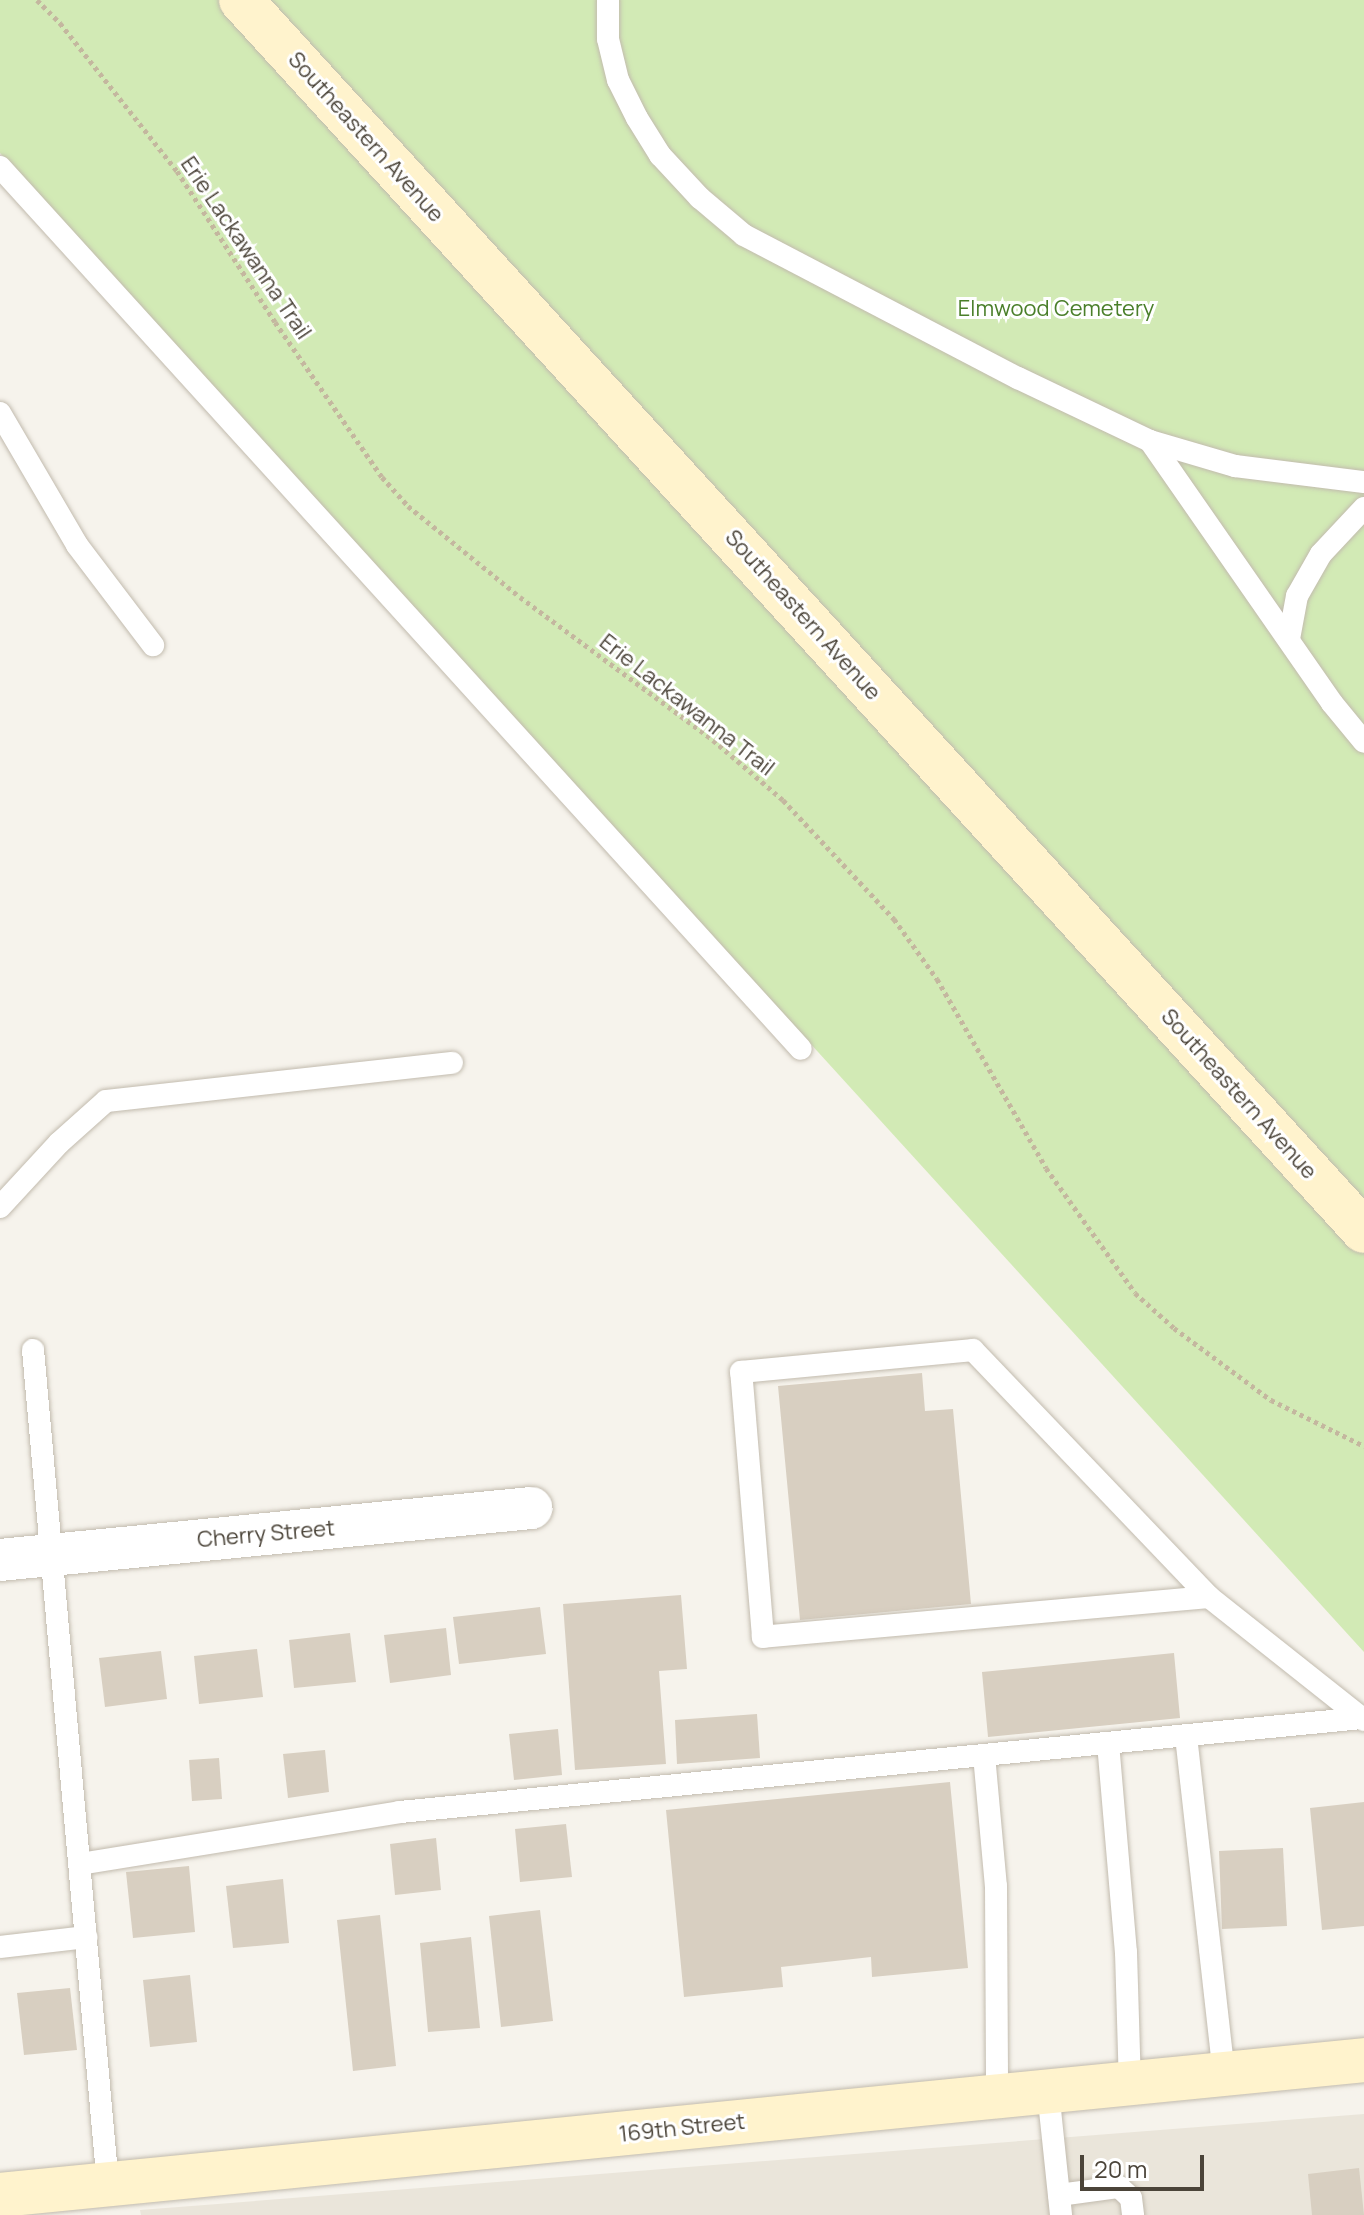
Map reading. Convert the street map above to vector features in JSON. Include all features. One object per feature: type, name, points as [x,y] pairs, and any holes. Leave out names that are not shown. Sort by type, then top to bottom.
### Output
[{"type":"street","name":"Southeastern Avenue","points":[[241,0],[1364,1231]]},
{"type":"street","name":"Cherry Street","points":[[0,1560],[531,1508]]},
{"type":"street","name":"169th Street","points":[[23,2201],[108,2185],[1364,2060]]},
{"type":"lane","points":[[608,0],[608,39],[618,80],[637,118],[660,155],[700,198],[744,235],[1018,378],[1150,441],[1235,466],[1364,482]]},
{"type":"lane","points":[[0,167],[801,1049]]},
{"type":"lane","points":[[0,413],[77,545],[153,645]]},
{"type":"lane","points":[[1150,441],[1364,742]]},
{"type":"lane","points":[[1289,639],[1297,596],[1321,554],[1364,508]]},
{"type":"lane","points":[[0,1207],[59,1143],[106,1101],[452,1063]]},
{"type":"lane","points":[[33,1350],[108,2185]]},
{"type":"lane","points":[[1209,1597],[763,1637],[741,1372],[973,1350],[1209,1597],[1363,1719]]},
{"type":"lane","points":[[80,1864],[400,1812],[1363,1719]]},
{"type":"lane","points":[[1186,1736],[1224,2074]]},
{"type":"lane","points":[[1108,1743],[1126,1952],[1130,2083]]},
{"type":"lane","points":[[984,1755],[996,1886],[997,2097]]},
{"type":"lane","points":[[0,1947],[86,1937]]},
{"type":"lane","points":[[1048,2091],[1060,2205],[1119,2187],[1131,2198],[1133,2215]]},
{"type":"path","name":"Erie Lackawanna Trail","points":[[37,0],[60,23],[177,171],[382,477],[408,506],[520,597],[713,740],[783,800],[894,919],[937,979],[1046,1168],[1135,1293],[1174,1328],[1271,1400],[1364,1446]]},
{"type":"shaded area","points":[[1364,2114],[1364,2215],[141,2215],[140,2210]]},
{"type":"green space","name":"Elmwood Cemetery","points":[[0,0],[1364,0],[1364,1652],[0,153]]},
{"type":"building","points":[[922,1373],[925,1411],[953,1409],[971,1604],[800,1620],[778,1386]]},
{"type":"building","points":[[681,1595],[687,1669],[659,1671],[666,1764],[575,1770],[563,1604]]},
{"type":"building","points":[[540,1607],[546,1654],[459,1664],[453,1617]]},
{"type":"building","points":[[446,1628],[451,1675],[390,1683],[384,1635]]},
{"type":"building","points":[[350,1633],[356,1682],[294,1688],[289,1640]]},
{"type":"building","points":[[257,1649],[263,1697],[199,1704],[194,1656]]},
{"type":"building","points":[[161,1651],[167,1699],[105,1707],[99,1658]]},
{"type":"building","points":[[1174,1653],[1180,1718],[988,1737],[982,1672]]},
{"type":"building","points":[[757,1714],[760,1758],[677,1764],[675,1720]]},
{"type":"building","points":[[558,1729],[562,1775],[514,1780],[509,1734]]},
{"type":"building","points":[[325,1750],[329,1792],[288,1798],[283,1754]]},
{"type":"building","points":[[219,1758],[222,1799],[192,1801],[189,1760]]},
{"type":"building","points":[[950,1782],[968,1968],[872,1977],[871,1957],[781,1967],[783,1987],[684,1997],[666,1810]]},
{"type":"building","points":[[1364,1802],[1364,1926],[1322,1930],[1310,1808]]},
{"type":"building","points":[[566,1824],[572,1877],[520,1882],[515,1829]]},
{"type":"building","points":[[436,1838],[441,1890],[395,1895],[390,1844]]},
{"type":"building","points":[[1283,1848],[1287,1926],[1222,1929],[1219,1851]]},
{"type":"building","points":[[189,1866],[195,1932],[133,1938],[126,1872]]},
{"type":"building","points":[[283,1879],[289,1943],[233,1948],[226,1886]]},
{"type":"building","points":[[540,1910],[553,2021],[501,2027],[489,1916]]},
{"type":"building","points":[[380,1915],[396,2066],[353,2071],[337,1920]]},
{"type":"building","points":[[471,1937],[480,2028],[428,2032],[420,1943]]},
{"type":"building","points":[[190,1975],[197,2042],[150,2047],[143,1980]]},
{"type":"building","points":[[70,1988],[77,2050],[24,2055],[17,1993]]},
{"type":"building","points":[[1359,2168],[1364,2215],[1312,2215],[1308,2174]]}]
